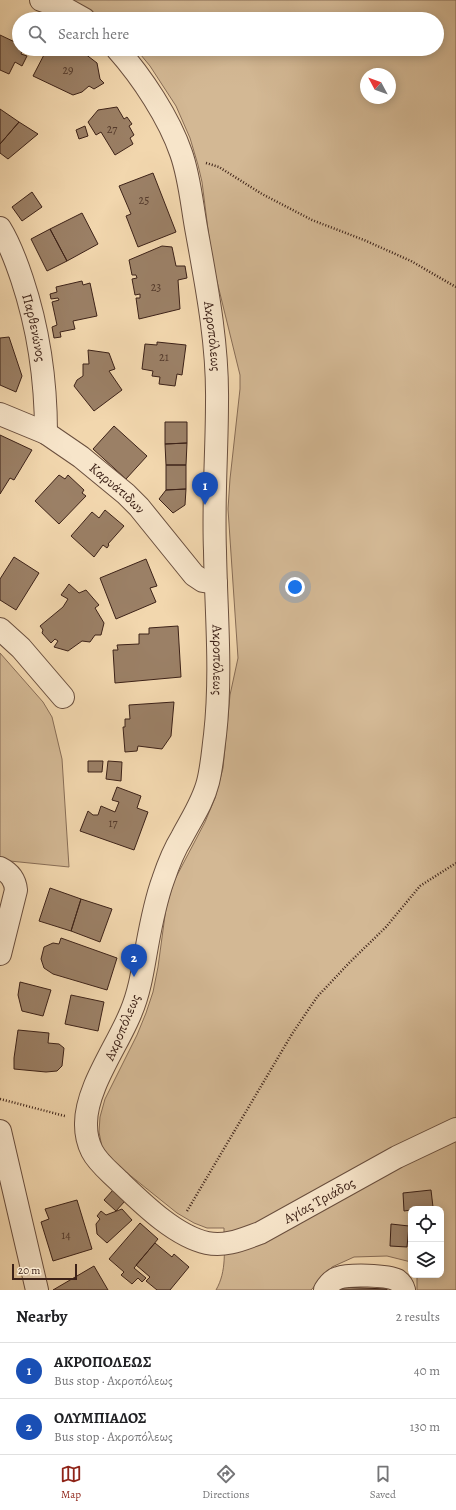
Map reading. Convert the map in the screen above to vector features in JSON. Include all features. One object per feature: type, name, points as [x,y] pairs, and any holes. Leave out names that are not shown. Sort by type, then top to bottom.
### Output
[{"type":"street","points":[[41,0],[71,12]]},
{"type":"street","name":"Ακροπόλεως","points":[[122,56],[146,86],[162,114],[181,154],[191,197],[207,292],[216,370],[217,400],[214,503],[219,659],[216,724],[208,780],[203,797],[178,844],[162,881],[152,917],[136,1000],[127,1024],[93,1091],[88,1107],[86,1122],[88,1141],[102,1165],[148,1207],[177,1229]]},
{"type":"street","name":"Παρθενώνος","points":[[0,228],[6,236],[16,260],[28,296],[35,326],[44,379],[46,433]]},
{"type":"street","name":"Καρυάτιδων","points":[[0,414],[46,433],[81,457],[126,494],[155,526],[194,575],[203,581],[216,583]]},
{"type":"street","points":[[0,629],[20,648],[63,697]]},
{"type":"street","points":[[0,868],[12,877],[16,890],[0,954]]},
{"type":"street","name":"Αγίας Τριάδος","points":[[177,1229],[196,1240],[210,1244],[229,1243],[245,1239],[280,1223],[413,1149],[456,1129]]},
{"type":"street","points":[[0,1131],[37,1290]]},
{"type":"street","points":[[325,1289],[332,1281],[338,1278],[351,1276],[394,1279],[400,1282],[404,1290]]},
{"type":"path","points":[[181,154],[219,168],[262,194],[312,220],[364,240],[411,261],[456,287]]},
{"type":"path","points":[[177,1229],[292,1034],[317,997],[386,927],[420,886],[456,863]]},
{"type":"path","points":[[0,1099],[86,1122]]},
{"type":"shaded area","points":[[72,0],[456,0],[456,1290],[417,1290],[417,1278],[444,1278],[444,1206],[408,1206],[408,1261],[387,1256],[354,1257],[332,1267],[311,1290],[216,1290],[220,1283],[223,1268],[224,1228],[207,1228],[194,1223],[177,1213],[116,1164],[102,1147],[99,1132],[100,1117],[105,1099],[137,1035],[153,992],[166,908],[174,881],[205,822],[215,798],[223,768],[230,695],[238,658],[228,509],[240,389],[240,375],[212,261],[202,182],[198,165],[190,138],[176,106],[142,56],[444,56],[444,12],[92,12]]},
{"type":"shaded area","points":[[0,653],[43,702],[52,717],[62,759],[69,867],[0,860]]},
{"type":"building","points":[[0,35],[12,41],[12,56],[27,56],[22,66],[15,62],[9,74],[0,70]]},
{"type":"building","points":[[43,56],[88,56],[97,63],[100,79],[104,83],[94,89],[89,86],[82,92],[73,95],[33,76]]},
{"type":"building","points":[[117,107],[124,119],[127,117],[132,124],[129,126],[134,135],[130,138],[133,144],[115,155],[101,132],[96,135],[88,122],[98,110]]},
{"type":"building","points":[[0,109],[19,122],[0,144]]},
{"type":"building","points":[[19,122],[38,134],[8,159],[0,153],[0,144]]},
{"type":"building","points":[[85,126],[88,136],[79,139],[76,130]]},
{"type":"building","points":[[153,173],[176,232],[138,247],[126,216],[131,214],[119,186]]},
{"type":"building","points":[[32,192],[42,207],[22,221],[12,207]]},
{"type":"building","points":[[82,213],[98,244],[67,261],[50,229]]},
{"type":"building","points":[[50,229],[67,261],[47,271],[31,239]]},
{"type":"building","points":[[162,246],[172,247],[176,266],[185,266],[187,278],[178,280],[180,309],[139,319],[136,298],[140,298],[140,294],[135,295],[132,279],[137,278],[136,275],[132,275],[129,260]]},
{"type":"building","points":[[82,281],[83,285],[90,283],[97,316],[73,321],[75,329],[60,332],[61,337],[54,338],[52,327],[57,325],[52,302],[59,300],[58,298],[51,299],[50,294],[57,292],[56,287]]},
{"type":"building","points":[[9,337],[22,376],[16,392],[0,385],[0,338]]},
{"type":"building","points":[[157,342],[186,345],[182,375],[177,374],[175,386],[159,384],[160,377],[152,376],[153,371],[142,369],[145,344],[157,345]]},
{"type":"building","points":[[88,350],[109,353],[115,369],[109,371],[122,390],[94,411],[74,386],[77,380],[83,376],[83,364],[89,364]]},
{"type":"building","points":[[165,422],[187,422],[187,443],[165,444]]},
{"type":"building","points":[[114,426],[147,456],[126,479],[93,449]]},
{"type":"building","points":[[0,435],[32,450],[14,480],[10,478],[0,494]]},
{"type":"building","points":[[187,443],[186,465],[166,465],[165,444]]},
{"type":"building","points":[[166,465],[186,465],[186,489],[166,490]]},
{"type":"building","points":[[59,475],[65,479],[68,475],[84,490],[82,493],[86,496],[59,524],[35,501]]},
{"type":"building","points":[[186,489],[185,505],[173,513],[159,499],[166,490]]},
{"type":"building","points":[[105,510],[124,526],[108,544],[109,545],[107,548],[103,545],[94,557],[71,536],[92,512],[99,518]]},
{"type":"building","points":[[14,557],[39,573],[16,610],[0,600],[0,579]]},
{"type":"building","points":[[146,559],[157,586],[150,588],[156,602],[116,619],[100,578]]},
{"type":"building","points":[[69,584],[79,593],[86,590],[99,605],[95,608],[104,623],[101,635],[95,635],[90,642],[82,641],[68,651],[54,647],[58,641],[55,639],[51,643],[42,633],[43,630],[40,626],[63,607],[68,599],[61,595]]},
{"type":"building","points":[[178,626],[181,677],[115,683],[113,650],[118,650],[117,645],[139,644],[139,634],[149,634],[149,628]]},
{"type":"building","points":[[174,702],[171,736],[162,749],[138,746],[137,751],[125,752],[123,727],[125,727],[125,719],[130,719],[129,705]]},
{"type":"building","points":[[88,761],[103,761],[102,772],[88,772]]},
{"type":"building","points":[[108,761],[122,762],[121,781],[106,779]]},
{"type":"building","points":[[117,787],[141,796],[137,808],[148,812],[134,850],[80,831],[88,811],[93,815],[98,815],[101,806],[115,812],[119,802],[112,800]]},
{"type":"building","points":[[50,888],[81,899],[71,931],[39,921]]},
{"type":"building","points":[[81,899],[112,909],[100,942],[71,931]]},
{"type":"building","points":[[61,938],[117,958],[107,990],[53,974],[44,968],[41,959],[44,947],[53,943],[59,944]]},
{"type":"building","points":[[20,982],[51,990],[43,1016],[22,1011],[18,995]]},
{"type":"building","points":[[71,995],[104,1002],[98,1031],[65,1024]]},
{"type":"building","points":[[18,1030],[49,1033],[48,1043],[59,1044],[64,1048],[62,1066],[57,1071],[46,1072],[14,1069]]},
{"type":"building","points":[[113,1190],[125,1201],[116,1211],[104,1200]]},
{"type":"building","points":[[431,1190],[433,1206],[408,1206],[408,1210],[404,1211],[403,1193]]},
{"type":"building","points":[[77,1200],[92,1249],[53,1261],[41,1222],[49,1219],[45,1209]]},
{"type":"building","points":[[122,1209],[132,1220],[107,1243],[97,1234],[96,1224],[100,1219],[97,1216],[101,1211],[106,1215]]},
{"type":"building","points":[[140,1223],[158,1239],[134,1268],[146,1278],[142,1282],[138,1278],[132,1284],[121,1275],[124,1272],[109,1259]]},
{"type":"building","points":[[391,1224],[408,1226],[407,1247],[390,1246]]},
{"type":"building","points":[[155,1243],[172,1257],[174,1254],[189,1267],[170,1290],[157,1290],[146,1281],[150,1277],[136,1265]]},
{"type":"building","points":[[94,1266],[108,1290],[53,1290]]},
{"type":"building","points":[[338,1287],[387,1289],[387,1290],[338,1290]]},
{"type":"place","name":"ΑΚΡΟΠΟΛΕΩΣ","points":[[205,505]]},
{"type":"place","name":"ΟΛΥΜΠΙΑΔΟΣ","points":[[134,977]]}]
